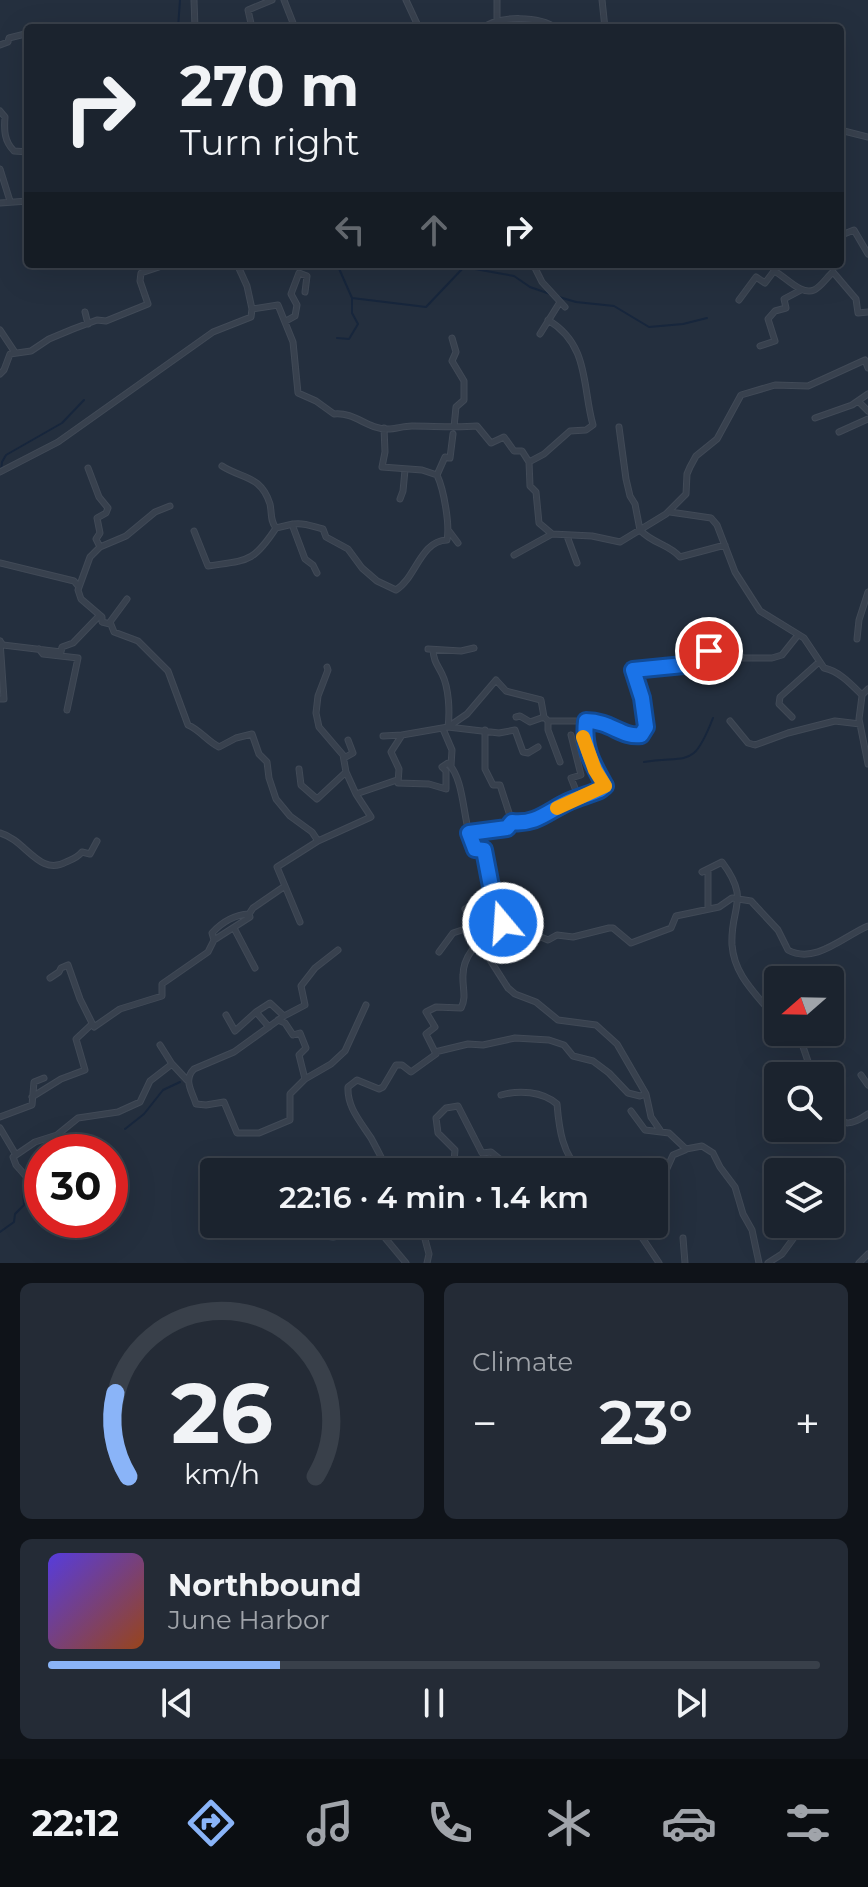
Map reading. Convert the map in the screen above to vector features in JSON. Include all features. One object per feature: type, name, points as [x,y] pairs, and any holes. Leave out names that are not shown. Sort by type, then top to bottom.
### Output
[{"type":"street","points":[[251,24],[248,10],[272,0]]},
{"type":"street","points":[[284,0],[293,24]]},
{"type":"street","points":[[406,0],[417,24]]},
{"type":"street","points":[[497,0],[497,21]]},
{"type":"street","points":[[602,0],[605,24]]},
{"type":"street","points":[[194,2],[195,24]]},
{"type":"street","points":[[491,24],[540,19],[549,24]]},
{"type":"street","points":[[0,45],[8,42],[9,38],[24,34]]},
{"type":"street","points":[[0,111],[5,117],[7,140],[14,151],[24,152]]},
{"type":"street","points":[[844,131],[868,137]]},
{"type":"street","points":[[0,143],[7,140]]},
{"type":"street","points":[[0,169],[10,201]]},
{"type":"street","points":[[0,203],[24,201]]},
{"type":"street","points":[[844,234],[854,230],[868,252]]},
{"type":"street","points":[[0,374],[14,351],[31,351],[49,339],[148,304],[140,281],[141,273],[156,268]]},
{"type":"street","points":[[0,472],[58,442],[206,336],[251,317],[247,286],[239,268]]},
{"type":"street","points":[[535,268],[542,282],[562,305],[540,334]]},
{"type":"street","points":[[739,300],[756,277],[765,283],[774,271],[801,290]]},
{"type":"street","points":[[760,346],[775,341],[768,319],[775,311],[786,308],[784,299],[801,290],[815,290],[833,272],[856,299],[858,313],[868,312]]},
{"type":"street","points":[[286,321],[295,316],[296,303],[291,294],[299,273],[307,276],[305,292]]},
{"type":"street","points":[[252,309],[275,304],[286,321],[294,346],[298,393],[336,415],[342,412],[370,426],[398,429],[410,426],[453,431],[477,426],[491,443],[504,437],[514,451],[522,451],[529,462],[528,477],[536,492],[539,523],[552,534],[592,536],[620,542],[669,511],[686,494],[687,474],[696,456],[717,439],[741,395],[775,385],[808,386],[866,359],[868,368]]},
{"type":"street","points":[[85,312],[88,324]]},
{"type":"street","points":[[529,462],[544,454],[570,431],[586,430],[593,425],[588,416],[589,393],[579,355],[565,332],[548,320]]},
{"type":"street","points":[[0,330],[14,351]]},
{"type":"street","points":[[194,531],[208,566],[252,558],[276,528],[304,523],[323,529],[326,537],[348,549],[377,581],[396,590],[415,571],[425,552],[434,544],[447,540],[443,491],[437,475],[445,457],[450,458],[452,454],[456,407],[464,400],[464,381],[452,361],[456,352],[452,338]]},
{"type":"street","points":[[815,418],[859,402],[868,394]]},
{"type":"street","points":[[859,402],[868,411]]},
{"type":"street","points":[[839,432],[868,419]]},
{"type":"street","points":[[619,427],[626,479],[640,530],[657,544],[674,548],[680,557],[725,545]]},
{"type":"street","points":[[384,428],[382,467],[422,470],[437,475]]},
{"type":"street","points":[[222,466],[256,481],[269,503],[272,524],[276,528]]},
{"type":"street","points":[[88,468],[99,497],[108,508],[97,518],[100,533],[96,539],[100,547]]},
{"type":"street","points":[[400,499],[405,470]]},
{"type":"street","points":[[170,506],[144,519],[126,536],[100,547],[90,557],[78,590],[81,599],[102,617],[102,622],[110,624],[114,632],[138,641],[168,671],[188,725],[219,747],[252,734],[259,754],[267,762],[276,799],[318,841]]},
{"type":"street","points":[[669,511],[711,518],[717,525],[735,572],[760,611],[804,638],[824,668],[845,679],[862,695],[868,689]]},
{"type":"street","points":[[294,524],[305,559],[317,573]]},
{"type":"street","points":[[448,529],[458,543]]},
{"type":"street","points":[[514,555],[552,534]]},
{"type":"street","points":[[567,536],[577,563]]},
{"type":"street","points":[[0,563],[74,581],[79,587]]},
{"type":"street","points":[[857,639],[868,592]]},
{"type":"street","points":[[110,624],[127,599]]},
{"type":"street","points":[[0,641],[3,645],[61,652],[62,647],[73,643],[99,616]]},
{"type":"street","points":[[516,717],[530,722],[546,719],[600,721],[633,737],[641,735],[646,727],[642,698],[633,670],[694,664],[695,657],[705,656],[721,644],[726,644],[743,658],[772,658],[782,655],[798,635]]},
{"type":"street","points":[[0,641],[4,699],[0,699]]},
{"type":"street","points":[[474,648],[461,651],[431,649],[445,686],[451,766],[462,796],[462,811],[475,849],[484,850],[493,913],[503,923],[521,916],[526,919],[532,937],[548,940],[557,935],[573,937],[613,928],[631,943],[671,928],[676,916],[719,907],[732,898],[751,901],[778,930],[783,944],[793,953],[822,951],[868,926]]},
{"type":"street","points":[[39,649],[43,654],[78,658],[67,710]]},
{"type":"street","points":[[792,717],[779,704],[780,697],[819,662]]},
{"type":"street","points":[[300,922],[277,867],[318,841],[371,817],[356,794],[346,772],[344,758],[319,727],[316,713],[318,696],[327,667]]},
{"type":"street","points":[[446,728],[467,714],[496,680],[506,691],[541,700],[560,762]]},
{"type":"street","points":[[862,696],[860,724],[868,764]]},
{"type":"street","points":[[469,833],[507,828],[512,822],[535,821],[605,786],[586,748],[583,736],[586,721]]},
{"type":"street","points":[[730,721],[748,743],[755,745],[835,721],[860,724]]},
{"type":"street","points":[[383,736],[446,728],[499,733],[515,730],[525,753],[538,747]]},
{"type":"street","points":[[485,730],[485,769],[493,785],[500,785],[512,822]]},
{"type":"street","points":[[397,780],[399,769],[391,752],[402,735]]},
{"type":"street","points":[[571,735],[581,775],[571,778],[579,798]]},
{"type":"street","points":[[344,758],[353,753],[348,740]]},
{"type":"street","points":[[397,780],[398,783],[429,784],[446,789],[446,771],[442,767],[448,763],[451,766]]},
{"type":"street","points":[[299,769],[301,785],[317,799],[346,772]]},
{"type":"street","points":[[356,794],[397,780]]},
{"type":"street","points":[[0,833],[16,840],[46,866],[55,867],[76,859],[82,852],[90,854],[97,841]]},
{"type":"street","points":[[708,909],[705,871],[722,862],[739,895],[732,944],[736,963],[744,983],[764,1005]]},
{"type":"street","points":[[50,978],[68,965],[97,1027],[113,1013],[162,996],[162,984],[208,952],[214,940],[250,917],[253,908],[285,886]]},
{"type":"street","points":[[465,909],[481,946],[502,980],[515,994],[536,1002],[558,1020],[596,1025],[612,1039],[646,1094],[651,1117],[661,1130]]},
{"type":"street","points":[[214,940],[212,933],[225,921],[249,914]]},
{"type":"street","points":[[439,952],[453,933],[471,927]]},
{"type":"street","points":[[234,928],[255,968]]},
{"type":"street","points":[[435,1052],[426,1034],[435,1027],[426,1012],[436,1007],[461,1008],[465,1001],[463,973],[467,958],[472,950],[481,946]]},
{"type":"street","points":[[187,1081],[194,1069],[234,1052],[281,1018],[305,1005],[301,986],[315,968],[338,950]]},
{"type":"street","points":[[226,1015],[235,1031],[270,1003],[293,1035],[300,1033],[306,1048],[299,1055],[305,1079]]},
{"type":"street","points":[[160,1045],[187,1081],[196,1104],[224,1102],[237,1133],[264,1132],[290,1120],[290,1094],[305,1079],[331,1064],[345,1051],[366,1005]]},
{"type":"street","points":[[256,1012],[269,1027]]},
{"type":"street","points":[[32,1097],[61,1079],[85,1070],[84,1057],[76,1039],[93,1024]]},
{"type":"street","points":[[435,1052],[515,1038],[549,1040],[564,1045],[573,1056],[593,1061],[628,1093],[646,1094]]},
{"type":"street","points":[[382,1158],[358,1122],[347,1097],[348,1087],[357,1080],[379,1089],[396,1065],[402,1065],[411,1072],[435,1052]]},
{"type":"street","points":[[24,1174],[13,1157],[35,1142],[57,1135],[78,1118],[118,1112],[140,1102],[150,1081],[172,1064]]},
{"type":"street","points":[[861,1075],[868,1085]]},
{"type":"street","points":[[0,1117],[32,1105],[34,1082],[44,1078]]},
{"type":"street","points":[[501,1095],[510,1092],[535,1093],[554,1101],[557,1104],[560,1136],[571,1158]]},
{"type":"street","points":[[454,1158],[455,1150],[438,1133],[436,1118],[446,1108],[458,1106],[482,1153],[491,1152],[498,1158]]},
{"type":"street","points":[[631,1111],[645,1130],[669,1133],[686,1149]]},
{"type":"street","points":[[844,1123],[868,1114]]},
{"type":"street","points":[[0,1128],[16,1155]]},
{"type":"street","points":[[668,1166],[673,1155],[706,1146],[735,1187],[743,1214],[752,1230],[759,1263]]},
{"type":"street","points":[[385,1238],[406,1263]]},
{"type":"street","points":[[425,1238],[429,1254],[427,1263]]},
{"type":"street","points":[[642,1238],[659,1263]]},
{"type":"street","points":[[683,1238],[685,1263]]},
{"type":"street","points":[[768,1263],[782,1254],[794,1238]]},
{"type":"street","points":[[859,1263],[868,1254]]},
{"type":"waterway","points":[[178,24],[180,0]]},
{"type":"waterway","points":[[337,338],[349,339],[358,324],[352,313],[352,298],[339,268]]},
{"type":"waterway","points":[[352,298],[426,307],[463,268]]},
{"type":"waterway","points":[[470,268],[514,276],[530,287],[550,294]]},
{"type":"waterway","points":[[559,297],[614,306],[649,327],[707,318]]},
{"type":"waterway","points":[[1,471],[6,455],[62,423],[84,400]]},
{"type":"waterway","points":[[644,762],[681,758],[695,752],[713,718]]},
{"type":"waterway","points":[[125,1129],[144,1114],[163,1090],[180,1082]]},
{"type":"waterway","points":[[24,1189],[24,1205]]},
{"type":"waterway","points":[[0,1232],[14,1222],[15,1214],[24,1205]]},
{"type":"slow traffic","points":[[557,808],[605,786],[595,770],[583,737]]},
{"type":"route","points":[[503,923],[493,913],[484,850],[475,849],[469,833],[507,828],[512,822],[535,821],[574,799],[600,790],[605,786],[595,770],[583,736],[586,721],[600,721],[633,737],[641,735],[646,727],[642,698],[633,670],[694,664],[695,657],[705,656],[709,651]]}]
